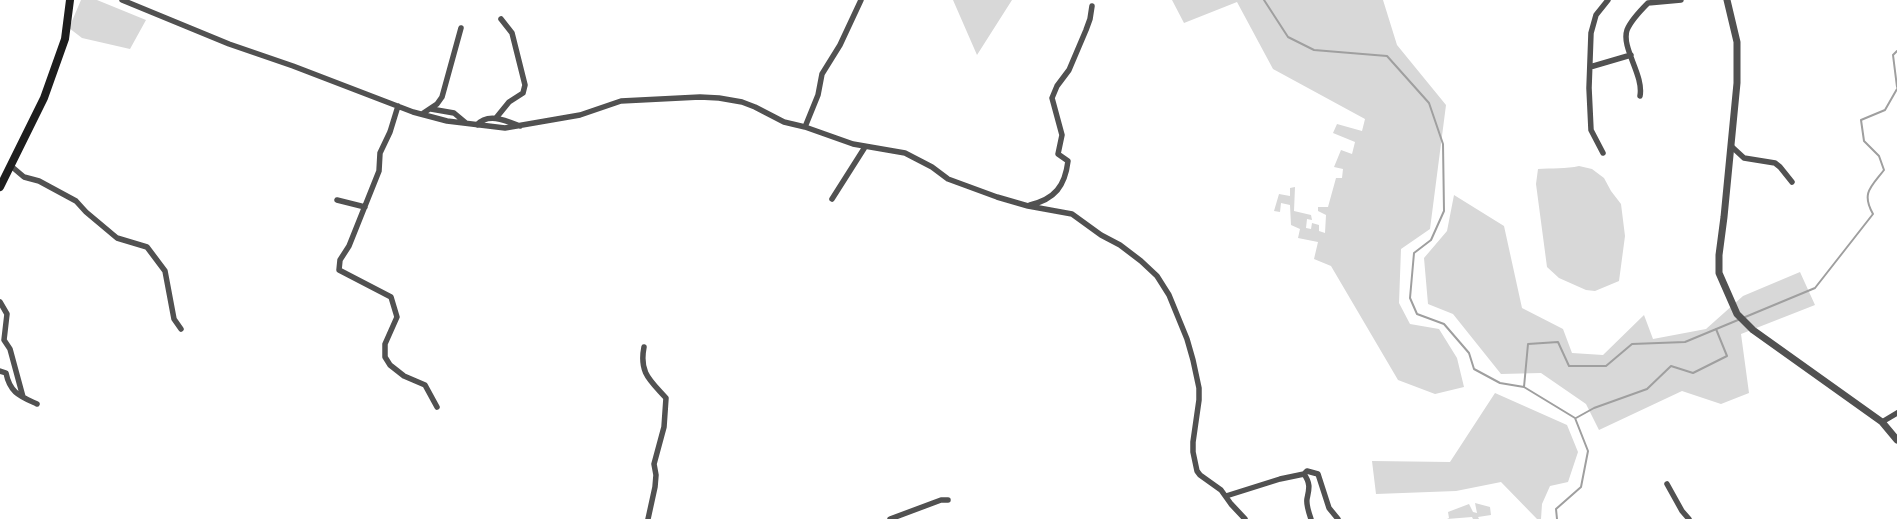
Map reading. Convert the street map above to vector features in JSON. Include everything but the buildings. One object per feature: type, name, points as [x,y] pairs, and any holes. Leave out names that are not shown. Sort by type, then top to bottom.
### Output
[{"type":"main road","points":[[0,187],[44,98],[65,39],[70,0]]},
{"type":"street","points":[[122,0],[229,44],[293,66],[398,106],[447,121],[505,128],[580,115],[621,101],[700,97],[742,102],[784,122],[805,127],[864,147],[882,148],[905,153],[932,167],[952,180],[1028,206],[1066,213],[1077,217],[1090,228],[1120,244],[1132,253],[1150,268],[1162,284],[1187,339],[1198,383],[1200,400],[1193,442],[1194,463],[1200,476],[1221,490],[1231,504],[1245,519]]},
{"type":"street","points":[[805,127],[818,95],[822,74],[840,44],[861,0]]},
{"type":"street","points":[[1603,153],[1591,130],[1589,88],[1591,33],[1593,20],[1608,0]]},
{"type":"street","points":[[1640,96],[1640,80],[1631,55],[1626,32],[1630,23],[1648,3],[1681,0]]},
{"type":"street","points":[[1727,0],[1737,42],[1737,83],[1719,255],[1719,274],[1737,314],[1753,330],[1882,422],[1897,440]]},
{"type":"street","points":[[1028,206],[1045,201],[1052,196],[1063,182],[1067,171],[1068,161],[1058,154],[1062,135],[1052,98],[1057,86],[1069,70],[1090,19],[1092,6]]},
{"type":"street","points":[[496,118],[509,102],[523,93],[525,85],[512,33],[501,19]]},
{"type":"street","points":[[422,114],[437,104],[442,97],[461,28]]},
{"type":"street","points":[[1590,67],[1631,55]]},
{"type":"street","points":[[398,106],[390,132],[380,153],[379,171],[349,246],[340,260],[339,270],[391,297],[397,317],[385,344],[385,357],[390,365],[404,376],[425,385],[437,406]]},
{"type":"street","points":[[430,109],[454,113],[466,123]]},
{"type":"street","points":[[477,125],[481,120],[496,118],[522,126]]},
{"type":"street","points":[[1731,146],[1744,158],[1775,163],[1792,182]]},
{"type":"street","points":[[832,199],[864,147]]},
{"type":"street","points":[[11,166],[24,177],[39,181],[76,201],[86,212],[117,238],[147,247],[165,271],[174,319],[181,329]]},
{"type":"street","points":[[337,200],[365,206]]},
{"type":"street","points":[[0,302],[7,314],[4,340],[10,349],[23,397]]},
{"type":"street","points":[[644,348],[642,362],[645,372],[666,398],[664,427],[654,464],[656,475],[655,487],[648,519]]},
{"type":"street","points":[[0,371],[6,374],[8,385],[18,395],[37,404]]},
{"type":"street","points":[[1882,422],[1897,413]]},
{"type":"street","points":[[1226,496],[1280,479],[1304,474],[1307,471],[1318,474],[1329,508],[1338,519]]},
{"type":"street","points":[[1304,474],[1309,482],[1310,489],[1307,502],[1311,519]]},
{"type":"street","points":[[1667,484],[1679,507],[1689,519]]},
{"type":"street","points":[[890,519],[941,500],[948,500]]},
{"type":"shaded area","points":[[81,0],[97,0],[146,20],[130,49],[82,38],[69,28]]},
{"type":"shaded area","points":[[953,0],[1012,0],[977,55]]},
{"type":"shaded area","points":[[1172,0],[1383,0],[1397,45],[1446,105],[1430,229],[1401,249],[1399,303],[1410,324],[1439,329],[1457,358],[1464,387],[1435,394],[1398,380],[1331,266],[1314,259],[1318,242],[1298,238],[1300,229],[1291,225],[1290,205],[1281,203],[1280,212],[1274,211],[1279,194],[1290,196],[1290,188],[1295,187],[1294,211],[1311,215],[1312,220],[1307,219],[1306,228],[1311,229],[1312,223],[1319,225],[1319,231],[1325,233],[1326,215],[1318,211],[1318,207],[1328,207],[1336,178],[1342,178],[1343,169],[1334,167],[1341,150],[1352,154],[1355,142],[1333,133],[1337,124],[1362,131],[1365,119],[1273,69],[1237,2],[1184,23]]},
{"type":"shaded area","points":[[1579,166],[1592,169],[1604,178],[1611,191],[1621,204],[1625,236],[1619,281],[1595,291],[1586,290],[1559,278],[1547,267],[1536,184],[1538,169]]},
{"type":"shaded area","points":[[1454,195],[1504,226],[1522,308],[1563,329],[1572,353],[1603,355],[1644,315],[1653,339],[1706,329],[1743,296],[1800,272],[1815,305],[1741,334],[1749,393],[1721,404],[1682,391],[1599,430],[1586,404],[1541,373],[1501,374],[1453,314],[1428,304],[1424,258],[1447,231]]},
{"type":"shaded area","points":[[1495,393],[1567,425],[1578,452],[1568,482],[1550,486],[1542,504],[1541,519],[1537,519],[1501,482],[1456,491],[1376,494],[1372,461],[1450,462]]},
{"type":"shaded area","points":[[1475,503],[1490,507],[1491,515],[1478,517],[1479,519],[1473,519],[1472,517],[1447,519],[1449,518],[1448,512],[1469,504],[1473,512],[1477,513]]},
{"type":"waterway","points":[[1264,0],[1288,37],[1314,50],[1387,56],[1429,103],[1443,144],[1444,211],[1431,240],[1414,253],[1410,298],[1417,314],[1444,324],[1469,353],[1474,369],[1500,383],[1524,387],[1575,418],[1588,451],[1581,487],[1556,509],[1557,519]]},
{"type":"waterway","points":[[1897,51],[1893,55],[1897,87]]},
{"type":"waterway","points":[[1524,387],[1528,344],[1558,342],[1569,366],[1606,366],[1632,344],[1685,342],[1815,288],[1873,214],[1869,207],[1869,190],[1884,170],[1879,156],[1864,141],[1861,120],[1885,110],[1897,89]]},
{"type":"waterway","points":[[1576,418],[1594,408],[1647,389],[1671,366],[1693,373],[1727,356],[1716,329]]}]
